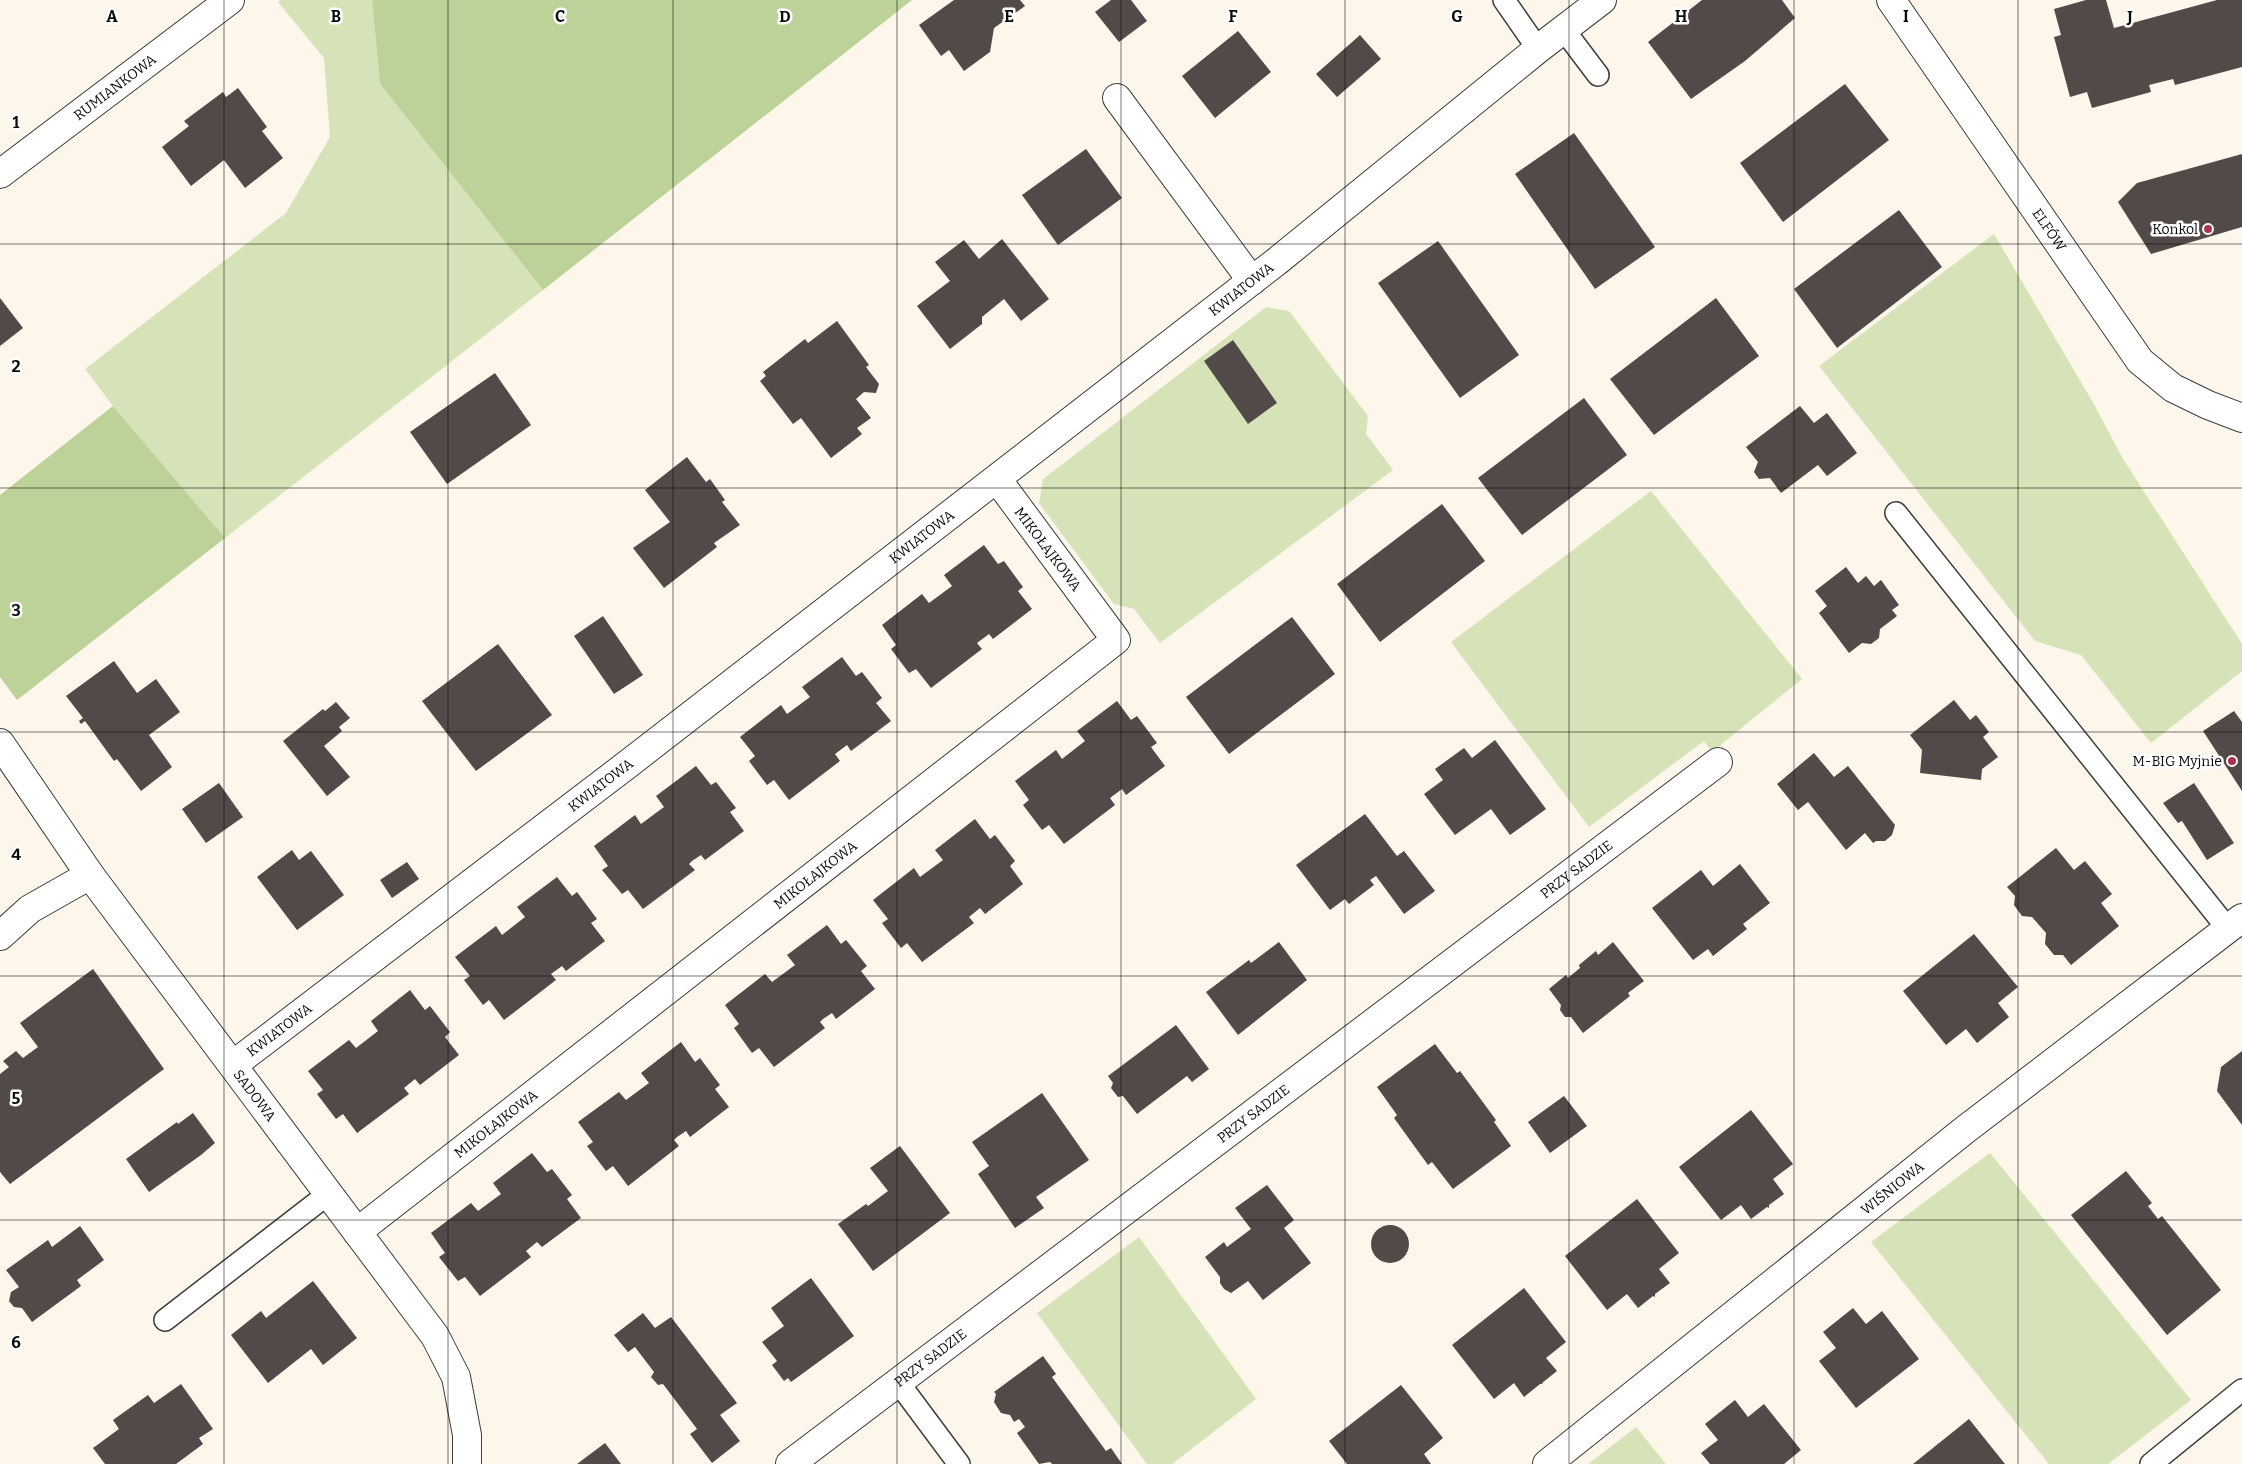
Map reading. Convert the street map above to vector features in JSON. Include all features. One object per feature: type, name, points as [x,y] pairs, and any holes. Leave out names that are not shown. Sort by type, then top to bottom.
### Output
[{"type":"street","name":"RUMIANKOWA","points":[[0,174],[230,0]]},
{"type":"street","name":"KWIATOWA","points":[[233,1065],[628,764],[1252,281],[1538,49],[1602,0]]},
{"type":"street","name":"ELFÓW","points":[[1891,0],[2140,361],[2173,388],[2208,405],[2242,418]]},
{"type":"street","points":[[1117,98],[1252,281]]},
{"type":"street","name":"MIKOŁAJKOWA","points":[[357,1232],[1116,640],[996,479]]},
{"type":"street","name":"SADOWA","points":[[0,743],[90,875],[435,1336],[456,1377],[467,1435],[467,1464]]},
{"type":"street","name":"PRZY SADZIE","points":[[790,1464],[1718,762]]},
{"type":"street","points":[[0,936],[30,909],[90,875]]},
{"type":"street","name":"WIŚNIOWA","points":[[1547,1464],[1966,1129],[2235,924]]},
{"type":"lane","points":[[1504,0],[1538,49]]},
{"type":"lane","points":[[1564,30],[1598,75]]},
{"type":"lane","points":[[1896,513],[2235,924]]},
{"type":"lane","points":[[165,1320],[328,1194]]},
{"type":"lane","points":[[898,1382],[959,1464]]},
{"type":"lane","points":[[2152,1464],[2242,1390]]},
{"type":"green space","points":[[281,0],[372,0],[380,84],[543,290],[225,538],[113,406],[85,369],[286,213],[330,137],[324,58],[278,2]]},
{"type":"green space","points":[[372,0],[912,0],[543,290],[380,84]]},
{"type":"green space","points":[[1994,234],[2095,406],[2123,459],[2242,644],[2242,671],[2151,743],[2081,655],[2035,641],[1819,366]]},
{"type":"green space","points":[[1266,307],[1289,311],[1368,416],[1366,434],[1393,470],[1160,643],[1134,609],[1114,604],[1039,503],[1043,479]]},
{"type":"green space","points":[[113,406],[225,538],[17,700],[0,677],[0,495]]},
{"type":"green space","points":[[1651,491],[1802,679],[1712,752],[1704,741],[1589,827],[1451,642]]},
{"type":"green space","points":[[1990,1153],[2191,1400],[2108,1464],[2049,1464],[1871,1242]]},
{"type":"green space","points":[[1139,1237],[1256,1399],[1172,1464],[1147,1464],[1037,1313]]},
{"type":"green space","points":[[1636,1427],[1666,1464],[1588,1464]]},
{"type":"building","points":[[954,0],[1020,0],[1025,6],[994,28],[990,52],[964,71],[949,50],[941,56],[919,25]]},
{"type":"building","points":[[1111,0],[1131,0],[1147,21],[1119,42],[1095,12]]},
{"type":"building","points":[[1702,0],[1782,0],[1795,18],[1745,61],[1691,99],[1648,42]]},
{"type":"building","points":[[2086,0],[2106,0],[2114,28],[2217,0],[2242,0],[2242,67],[2175,85],[2173,79],[2149,85],[2151,92],[2092,108],[2087,92],[2070,97],[2054,37],[2061,35],[2054,9]]},
{"type":"building","points":[[1238,31],[1271,72],[1215,118],[1182,76]]},
{"type":"building","points":[[1360,35],[1381,59],[1337,97],[1316,74]]},
{"type":"building","points":[[1845,84],[1889,140],[1783,222],[1740,163]]},
{"type":"building","points":[[238,88],[267,127],[262,131],[283,158],[245,188],[224,160],[191,186],[162,147],[189,126],[184,121],[223,92],[226,97]]},
{"type":"building","points":[[1574,133],[1655,247],[1595,289],[1515,174]]},
{"type":"building","points":[[1086,149],[1122,198],[1058,245],[1022,195]]},
{"type":"building","points":[[2242,154],[2242,227],[2151,254],[2118,202],[2137,183]]},
{"type":"building","points":[[1899,210],[1942,267],[1837,348],[1794,289]]},
{"type":"building","points":[[1002,239],[1049,299],[1021,321],[1004,299],[982,317],[982,324],[950,349],[917,306],[950,281],[935,262],[964,240],[979,259]]},
{"type":"building","points":[[1438,241],[1519,355],[1460,398],[1378,283]]},
{"type":"building","points":[[0,298],[23,328],[0,346]]},
{"type":"building","points":[[1716,298],[1759,356],[1654,435],[1610,379]]},
{"type":"building","points":[[837,321],[869,365],[866,367],[879,384],[876,393],[864,392],[856,399],[871,418],[857,428],[862,434],[831,458],[801,418],[793,424],[760,381],[766,376],[763,372],[805,339],[808,343]]},
{"type":"building","points":[[1233,340],[1277,403],[1248,424],[1204,361]]},
{"type":"building","points":[[495,373],[531,425],[447,484],[410,432]]},
{"type":"building","points":[[1584,398],[1627,455],[1522,535],[1478,478]]},
{"type":"building","points":[[1800,406],[1814,423],[1827,413],[1857,453],[1827,476],[1818,465],[1781,493],[1770,478],[1759,479],[1754,472],[1758,462],[1746,447]]},
{"type":"building","points":[[687,457],[706,482],[710,479],[725,500],[722,502],[740,525],[714,543],[717,547],[664,588],[633,548],[670,522],[645,490]]},
{"type":"building","points":[[1442,504],[1485,561],[1380,642],[1337,584]]},
{"type":"building","points":[[984,545],[998,564],[1004,561],[1023,587],[1018,591],[1032,609],[993,639],[989,634],[977,643],[982,649],[931,688],[916,669],[909,673],[891,649],[896,645],[882,625],[922,594],[929,603],[952,586],[944,575]]},
{"type":"building","points":[[1846,567],[1858,583],[1866,576],[1874,586],[1881,580],[1899,605],[1892,610],[1897,616],[1880,629],[1879,638],[1871,644],[1862,643],[1849,653],[1819,613],[1827,606],[1815,591]]},
{"type":"building","points":[[603,616],[643,675],[614,694],[574,636]]},
{"type":"building","points":[[1292,617],[1335,674],[1229,754],[1186,697]]},
{"type":"building","points":[[498,644],[552,715],[476,771],[422,701]]},
{"type":"building","points":[[842,657],[856,676],[862,672],[882,698],[876,703],[891,721],[851,751],[847,745],[835,754],[840,761],[789,800],[774,780],[767,785],[749,761],[755,756],[740,737],[781,705],[787,714],[810,697],[802,687]]},
{"type":"building","points":[[114,661],[137,693],[156,679],[180,712],[149,735],[172,767],[141,791],[117,759],[114,761],[85,721],[81,724],[79,721],[83,718],[66,696]]},
{"type":"building","points":[[1954,700],[1970,720],[1976,715],[1989,732],[1983,737],[1998,757],[1982,769],[1981,780],[1920,773],[1922,750],[1910,735]]},
{"type":"building","points":[[1117,701],[1131,720],[1137,716],[1157,743],[1151,747],[1165,766],[1126,795],[1122,789],[1110,798],[1115,805],[1064,844],[1049,825],[1042,830],[1023,805],[1029,800],[1015,781],[1056,750],[1062,759],[1085,741],[1077,731]]},
{"type":"building","points":[[336,702],[350,718],[339,727],[342,731],[324,746],[350,777],[327,796],[283,741],[323,709],[325,711]]},
{"type":"building","name":"M-BIG Myjnie","points":[[2234,711],[2242,722],[2242,791],[2203,731]]},
{"type":"building","points":[[1495,740],[1546,809],[1510,835],[1491,809],[1455,835],[1424,794],[1443,780],[1435,769],[1464,748],[1472,758]]},
{"type":"building","points":[[1814,753],[1834,777],[1848,766],[1895,825],[1892,835],[1885,841],[1873,843],[1865,833],[1846,850],[1808,802],[1798,810],[1777,784]]},
{"type":"building","points":[[696,766],[711,785],[716,782],[736,808],[730,812],[744,831],[705,860],[701,855],[692,861],[689,864],[695,870],[643,909],[628,890],[622,894],[602,870],[608,866],[594,846],[635,815],[641,824],[664,807],[656,796]]},
{"type":"building","points":[[219,783],[243,817],[206,843],[182,809]]},
{"type":"building","points":[[2194,783],[2234,843],[2207,860],[2182,821],[2178,823],[2163,803]]},
{"type":"building","points":[[1365,814],[1397,856],[1404,851],[1435,891],[1404,914],[1376,876],[1370,880],[1374,885],[1349,904],[1345,899],[1330,910],[1296,865]]},
{"type":"building","points":[[975,819],[990,839],[995,835],[1015,861],[1010,866],[1023,884],[985,914],[980,908],[969,917],[974,923],[922,962],[907,943],[901,948],[882,923],[888,919],[873,900],[914,868],[920,877],[943,860],[935,850]]},
{"type":"building","points":[[2056,848],[2074,870],[2085,861],[2112,894],[2101,903],[2119,926],[2071,965],[2063,955],[2054,955],[2045,944],[2046,933],[2032,917],[2022,916],[2014,905],[2015,896],[2007,887]]},
{"type":"building","points":[[292,850],[299,860],[311,851],[344,895],[297,930],[257,877]]},
{"type":"building","points":[[407,862],[419,879],[392,898],[380,880]]},
{"type":"building","points":[[1740,864],[1770,903],[1743,924],[1747,929],[1713,956],[1708,949],[1693,960],[1652,908],[1701,870],[1713,886]]},
{"type":"building","points":[[557,877],[572,896],[577,892],[597,919],[591,923],[605,941],[566,971],[562,966],[551,974],[556,980],[504,1020],[489,1000],[483,1005],[464,980],[470,976],[455,957],[496,926],[502,935],[525,917],[517,907]]},
{"type":"building","points":[[827,925],[841,944],[846,940],[867,966],[861,971],[875,989],[836,1019],[832,1013],[823,1019],[820,1022],[825,1028],[774,1067],[759,1048],[752,1053],[734,1028],[739,1024],[725,1005],[765,974],[772,982],[795,965],[787,955]]},
{"type":"building","points":[[1974,934],[2018,987],[1998,1003],[2009,1017],[1977,1043],[1966,1029],[1946,1045],[1903,991]]},
{"type":"building","points":[[1279,942],[1307,980],[1238,1035],[1206,992],[1249,960],[1251,963]]},
{"type":"building","points":[[1613,942],[1644,981],[1628,993],[1630,996],[1583,1033],[1571,1017],[1565,1017],[1560,1010],[1561,1005],[1549,989],[1566,975],[1568,978],[1580,968],[1579,965],[1596,951],[1598,955]]},
{"type":"building","points":[[93,969],[164,1069],[10,1184],[0,1172],[0,1074],[9,1067],[3,1061],[16,1051],[23,1058],[38,1047],[20,1023]]},
{"type":"building","points":[[410,990],[425,1010],[430,1006],[450,1032],[445,1037],[459,1055],[420,1085],[415,1079],[404,1088],[409,1094],[357,1133],[343,1114],[336,1119],[317,1094],[323,1090],[308,1071],[349,1040],[356,1048],[378,1031],[371,1021]]},
{"type":"building","points":[[1176,1025],[1209,1069],[1192,1082],[1187,1076],[1137,1114],[1123,1096],[1118,1097],[1111,1088],[1113,1083],[1108,1076]]},
{"type":"building","points":[[681,1042],[695,1062],[700,1058],[720,1085],[715,1089],[729,1107],[690,1137],[686,1131],[677,1137],[674,1140],[679,1146],[628,1186],[613,1166],[606,1171],[587,1146],[593,1142],[578,1122],[619,1092],[626,1100],[649,1083],[641,1073]]},
{"type":"building","points":[[1435,1044],[1457,1073],[1460,1071],[1496,1120],[1494,1122],[1511,1146],[1453,1189],[1432,1162],[1428,1165],[1394,1118],[1397,1115],[1377,1087]]},
{"type":"building","points":[[2242,1051],[2242,1125],[2217,1091],[2221,1067]]},
{"type":"building","points":[[1042,1093],[1089,1160],[1036,1197],[1044,1208],[1015,1228],[978,1174],[989,1166],[972,1142]]},
{"type":"building","points":[[1564,1096],[1587,1126],[1550,1153],[1528,1122]]},
{"type":"building","points":[[1751,1110],[1793,1164],[1773,1179],[1784,1194],[1769,1205],[1769,1208],[1767,1207],[1751,1219],[1741,1205],[1721,1220],[1679,1167]]},
{"type":"building","points":[[193,1113],[215,1143],[149,1192],[126,1159],[177,1122],[178,1124]]},
{"type":"building","points":[[900,1146],[950,1213],[873,1271],[838,1224],[866,1204],[868,1206],[888,1191],[870,1168]]},
{"type":"building","points":[[532,1153],[547,1172],[552,1169],[572,1195],[567,1199],[581,1218],[542,1247],[537,1242],[526,1251],[531,1257],[480,1296],[465,1277],[458,1281],[439,1257],[445,1253],[431,1233],[471,1203],[478,1211],[501,1194],[493,1183]]},
{"type":"building","points":[[2126,1171],[2152,1203],[2148,1206],[2158,1219],[2162,1216],[2221,1290],[2167,1335],[2071,1215]]},
{"type":"building","points":[[1267,1185],[1294,1220],[1284,1228],[1311,1263],[1263,1300],[1248,1281],[1231,1293],[1224,1289],[1220,1283],[1220,1277],[1205,1257],[1224,1242],[1227,1247],[1251,1229],[1235,1208]]},
{"type":"building","points":[[1637,1199],[1679,1253],[1659,1269],[1670,1283],[1655,1294],[1655,1297],[1653,1296],[1638,1308],[1627,1294],[1607,1310],[1565,1256]]},
{"type":"building","points":[[1390,1225],[1404,1230],[1409,1244],[1404,1258],[1390,1263],[1376,1258],[1371,1244],[1376,1230]]},
{"type":"building","points":[[80,1226],[104,1260],[77,1280],[81,1286],[32,1322],[22,1308],[14,1307],[9,1301],[11,1292],[19,1287],[6,1270],[48,1240],[52,1247]]},
{"type":"building","points":[[811,1278],[854,1336],[791,1382],[788,1378],[784,1381],[772,1365],[777,1361],[762,1342],[784,1326],[771,1308]]},
{"type":"building","points":[[313,1281],[357,1338],[323,1365],[311,1349],[268,1383],[231,1335],[261,1311],[266,1318]]},
{"type":"building","points":[[1524,1288],[1566,1342],[1546,1358],[1557,1371],[1543,1384],[1540,1384],[1524,1397],[1514,1383],[1494,1399],[1452,1345]]},
{"type":"building","points":[[1853,1308],[1866,1324],[1882,1311],[1919,1359],[1856,1408],[1819,1361],[1836,1348],[1823,1332]]},
{"type":"building","points":[[643,1313],[655,1328],[671,1317],[737,1403],[720,1415],[740,1441],[712,1463],[690,1434],[697,1429],[663,1384],[658,1385],[651,1377],[654,1372],[635,1347],[628,1352],[614,1335]]},
{"type":"building","points":[[1043,1356],[1056,1374],[1052,1377],[1106,1451],[1111,1448],[1122,1464],[1052,1464],[1050,1462],[1039,1464],[1017,1433],[1025,1427],[1019,1419],[1014,1422],[1010,1415],[1001,1413],[994,1402],[996,1394],[994,1392]]},
{"type":"building","points":[[181,1384],[213,1429],[199,1438],[203,1444],[176,1464],[105,1464],[93,1448],[119,1429],[113,1420],[148,1395],[154,1403]]},
{"type":"building","points":[[1401,1385],[1443,1438],[1424,1454],[1431,1464],[1347,1464],[1329,1441]]},
{"type":"building","points":[[1735,1400],[1748,1417],[1764,1404],[1801,1450],[1784,1464],[1710,1464],[1701,1453],[1718,1440],[1705,1424]]},
{"type":"building","points":[[1969,1419],[2005,1464],[1913,1464]]},
{"type":"building","points":[[605,1443],[621,1464],[577,1464]]},
{"type":"place","name":"Konkol","points":[[2208,229]]},
{"type":"place","name":"M-BIG Myjnie","points":[[2232,761]]}]
